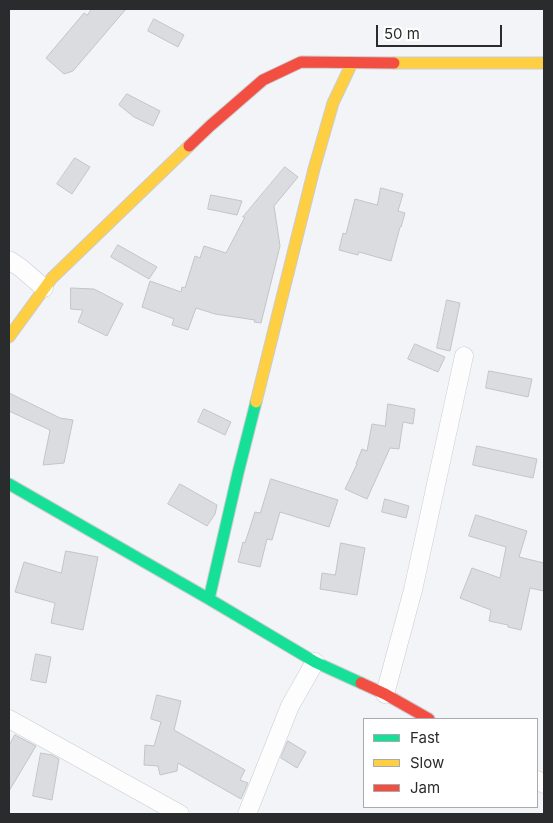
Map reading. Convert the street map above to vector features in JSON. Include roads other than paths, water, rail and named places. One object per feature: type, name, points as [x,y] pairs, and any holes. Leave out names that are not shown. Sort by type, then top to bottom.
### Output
[{"type":"street","points":[[9,337],[52,278],[210,126],[263,80],[301,62],[544,63]]},
{"type":"street","points":[[209,599],[238,473],[314,169],[333,103],[352,63]]},
{"type":"street","points":[[9,260],[44,288]]},
{"type":"street","points":[[385,694],[413,590],[464,356]]},
{"type":"street","points":[[9,484],[315,662],[385,694],[428,718]]},
{"type":"street","points":[[247,814],[290,706],[315,662]]},
{"type":"street","points":[[9,719],[180,814]]}]
